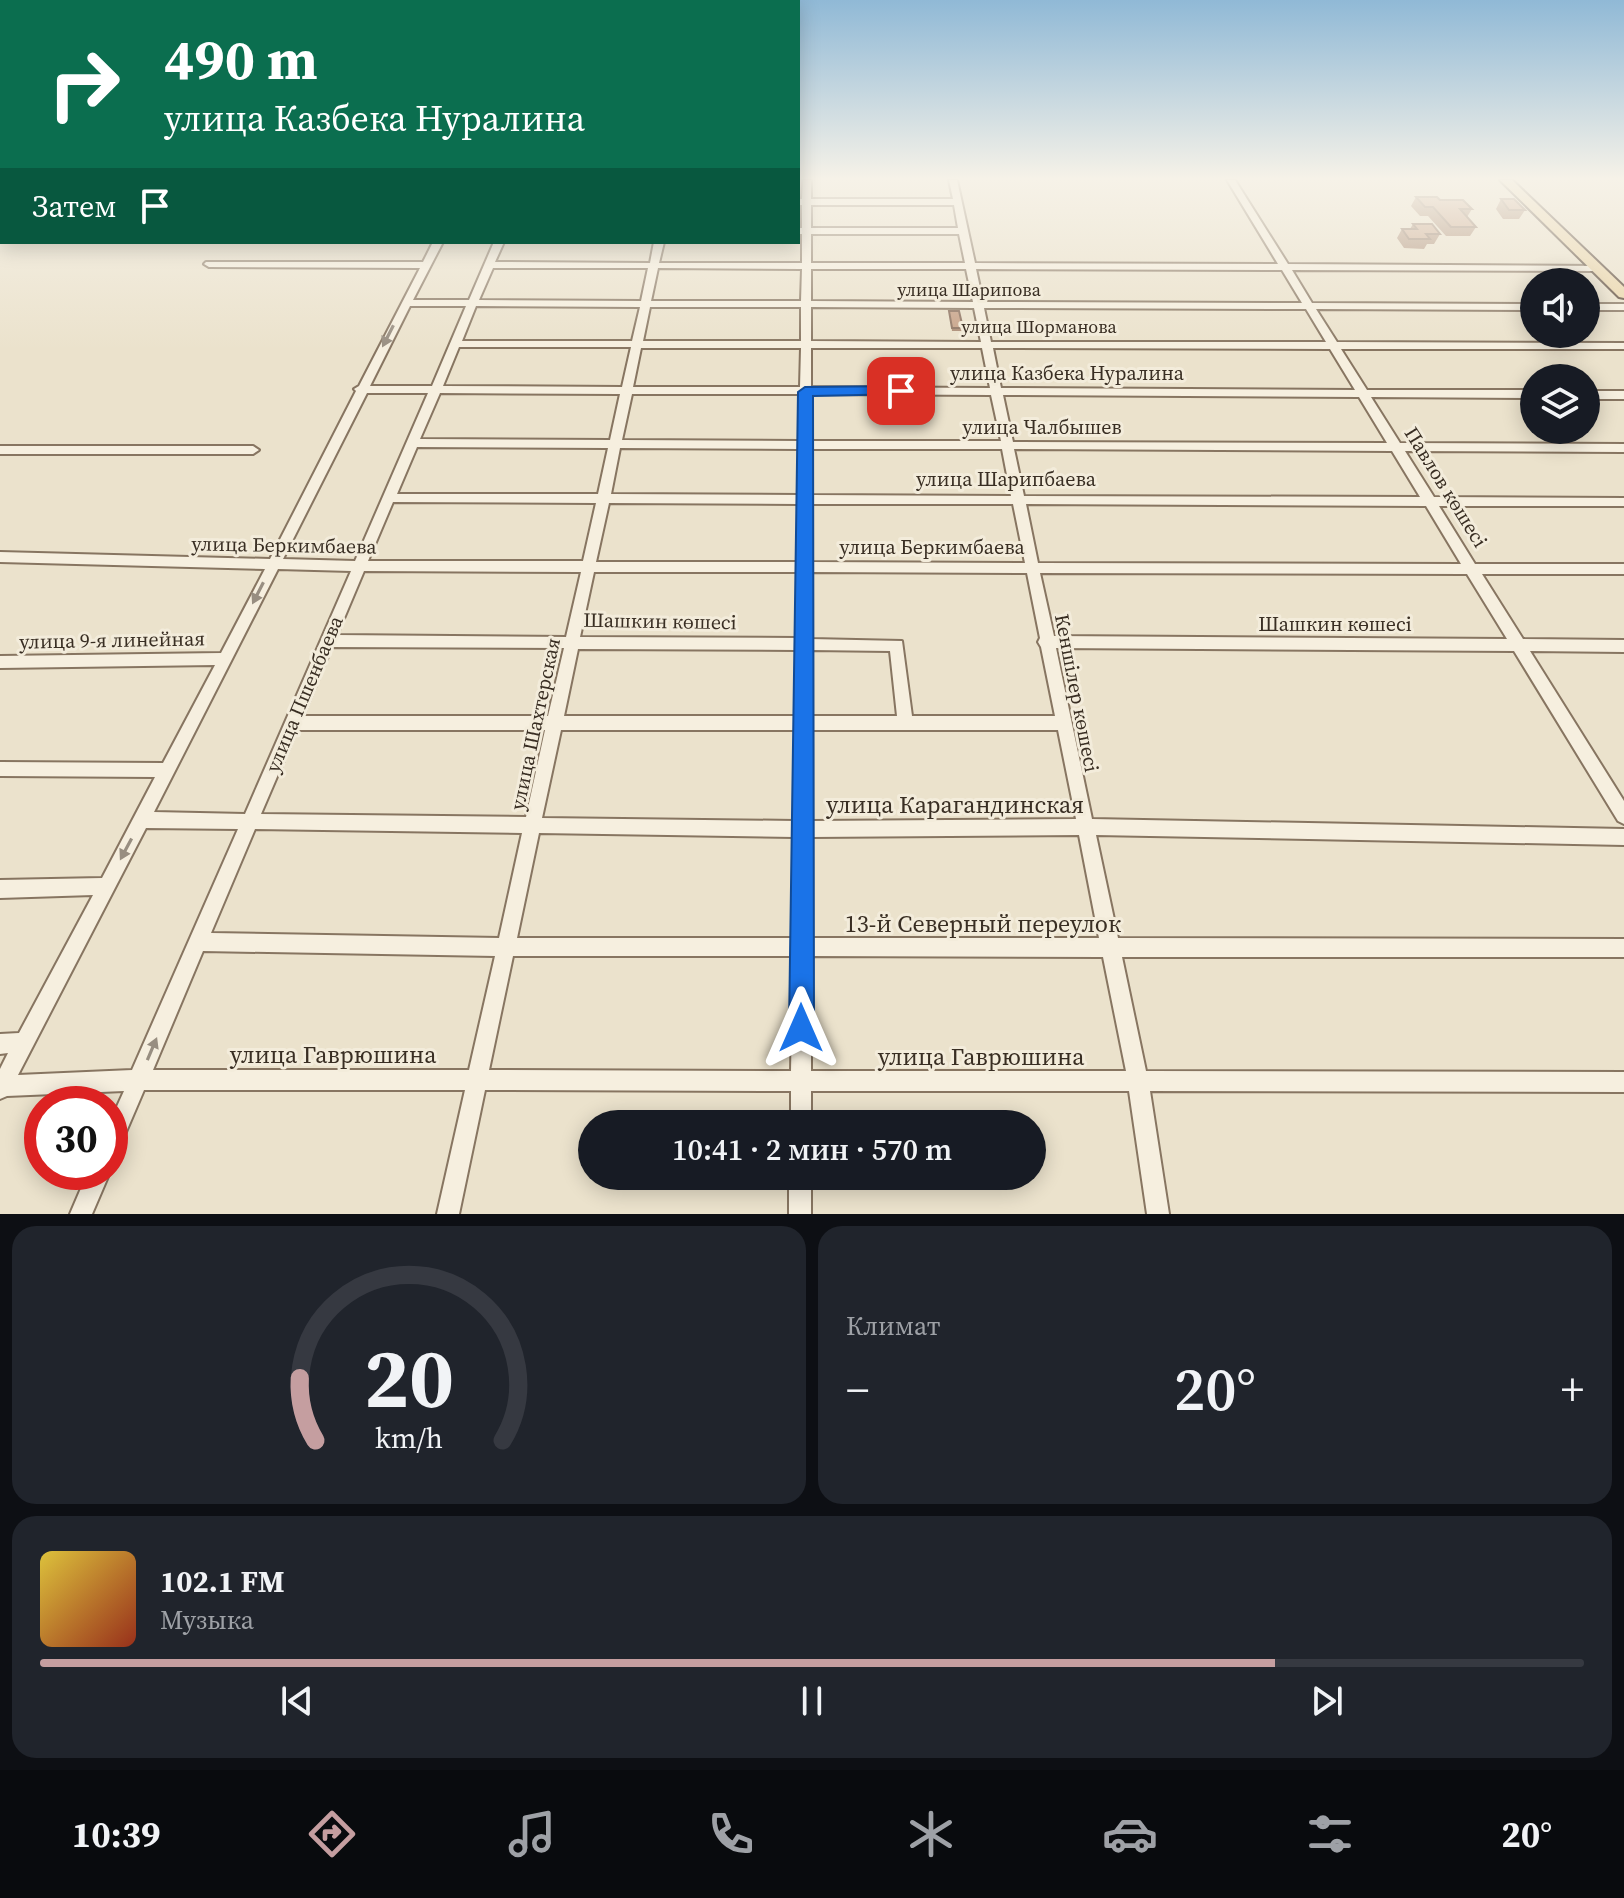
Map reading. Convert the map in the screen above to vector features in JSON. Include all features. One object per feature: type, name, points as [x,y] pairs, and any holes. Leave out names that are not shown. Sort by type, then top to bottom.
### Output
[{"type":"main road","points":[[1565,237],[1598,268]]},
{"type":"main road","points":[[1573,237],[1624,286]]},
{"type":"main road","points":[[1600,270],[1624,294]]},
{"type":"street","points":[[801,1110],[806,305],[803,237]]},
{"type":"street","name":"Кеншілер көшесі","points":[[964,237],[1083,827],[1138,1082],[1158,1214]]},
{"type":"street","name":"Павлов көшесі","points":[[1266,237],[1624,816]]},
{"type":"street","points":[[1,1088],[437,244]]},
{"type":"street","name":"улица Пшенбаева","points":[[128,1105],[498,244]]},
{"type":"street","name":"улица Шахтерская","points":[[448,1214],[658,244]]},
{"type":"street","points":[[209,264],[426,265]]},
{"type":"street","points":[[489,265],[1520,268]]},
{"type":"street","name":"улица Шарипова","points":[[405,303],[1520,307]]},
{"type":"street","points":[[1600,307],[1624,307]]},
{"type":"street","name":"улица Шорманова","points":[[455,344],[1624,346]]},
{"type":"street","name":"улица Казбека Нуралина","points":[[360,389],[1520,394]]},
{"type":"street","points":[[1600,395],[1624,395]]},
{"type":"street","name":"улица Чалбышев","points":[[412,443],[1624,448]]},
{"type":"street","points":[[0,450],[253,450]]},
{"type":"street","name":"улица Шарипбаева","points":[[388,498],[1624,502]]},
{"type":"street","name":"улица Беркимбаева","points":[[0,557],[359,566],[1624,569]]},
{"type":"street","name":"Шашкин көшесі","points":[[327,641],[574,640],[897,645],[905,721]]},
{"type":"street","name":"Шашкин көшесі","points":[[1045,642],[1624,646]]},
{"type":"street","name":"улица 9-я линейная","points":[[0,662],[224,659]]},
{"type":"street","points":[[292,723],[1062,723]]},
{"type":"street","points":[[0,769],[167,770]]},
{"type":"street","name":"улица Карагандинская","points":[[141,820],[803,829],[1083,827],[1624,837]]},
{"type":"street","points":[[0,889],[106,886]]},
{"type":"street","name":"13-й Северный переулок","points":[[198,942],[505,947],[1624,948]]},
{"type":"street","points":[[0,1044],[25,1043]]},
{"type":"street","name":"улица Гаврюшина","points":[[1,1088],[139,1080],[1624,1082]]},
{"type":"street","points":[[81,1214],[91,1190]]},
{"type":"street","points":[[800,1190],[800,1214]]},
{"type":"building","points":[[1407,237],[1430,239],[1409,239]]},
{"type":"building","points":[[949,311],[959,311],[963,328],[952,328]]},
{"type":"route","points":[[801,1028],[805,392],[901,391]]}]
